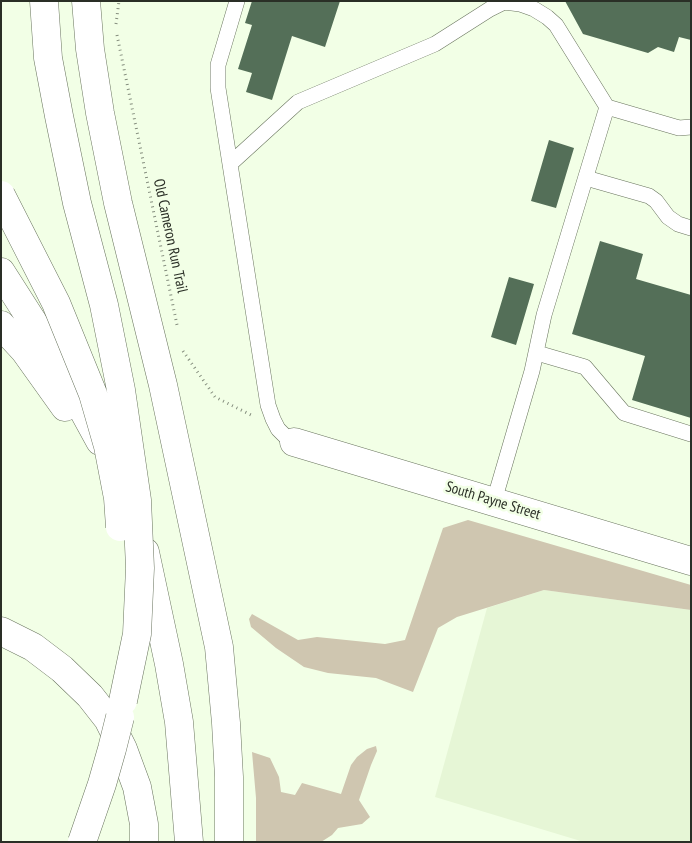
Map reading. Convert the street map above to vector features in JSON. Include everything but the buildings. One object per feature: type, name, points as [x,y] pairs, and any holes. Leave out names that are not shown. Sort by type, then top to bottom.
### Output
[{"type":"main road","points":[[44,1],[48,58],[77,203],[104,305],[121,390],[137,500],[140,568],[137,634],[112,749],[82,842]]},
{"type":"main road","points":[[86,1],[90,49],[116,194],[163,385],[219,647],[230,778],[229,842]]},
{"type":"main road","points":[[1,195],[56,303],[93,394],[108,446],[118,498],[123,568],[121,640],[123,701]]},
{"type":"main road","points":[[1,272],[47,344],[97,433],[136,520],[151,578],[179,722],[189,842]]},
{"type":"main road","points":[[1,325],[25,351],[65,407],[136,520]]},
{"type":"main road","name":"South Payne Street","points":[[286,436],[494,502],[691,561]]},
{"type":"main road","points":[[1,631],[33,647],[62,669],[90,696],[108,719],[123,750],[137,787],[144,824],[144,842]]},
{"type":"lane","points":[[237,1],[218,64],[218,88],[268,405],[273,419],[286,436]]},
{"type":"lane","points":[[230,164],[298,102],[435,44],[504,2],[520,4],[534,9],[556,25],[607,107],[679,128],[691,127]]},
{"type":"lane","points":[[494,502],[537,353],[544,314],[607,107]]},
{"type":"lane","points":[[586,178],[649,196],[656,201],[662,212],[668,217],[678,224],[691,228]]},
{"type":"lane","points":[[537,353],[586,367],[624,413],[691,434]]},
{"type":"path","name":"Old Cameron Run Trail","points":[[119,1],[115,27],[178,330]]},
{"type":"path","points":[[183,350],[215,397],[286,436]]},
{"type":"shaded area","points":[[468,520],[691,585],[691,610],[544,590],[457,617],[438,628],[413,692],[376,678],[328,673],[304,667],[276,648],[251,627],[249,619],[252,614],[298,640],[317,637],[385,644],[405,640],[443,528]]},
{"type":"shaded area","points":[[544,590],[691,610],[691,842],[584,842],[435,797],[487,608]]},
{"type":"shaded area","points":[[376,746],[377,751],[359,800],[370,817],[362,824],[338,828],[332,835],[321,842],[256,842],[256,798],[252,752],[270,758],[279,777],[281,792],[295,795],[302,783],[341,794],[351,765],[367,749]]}]
